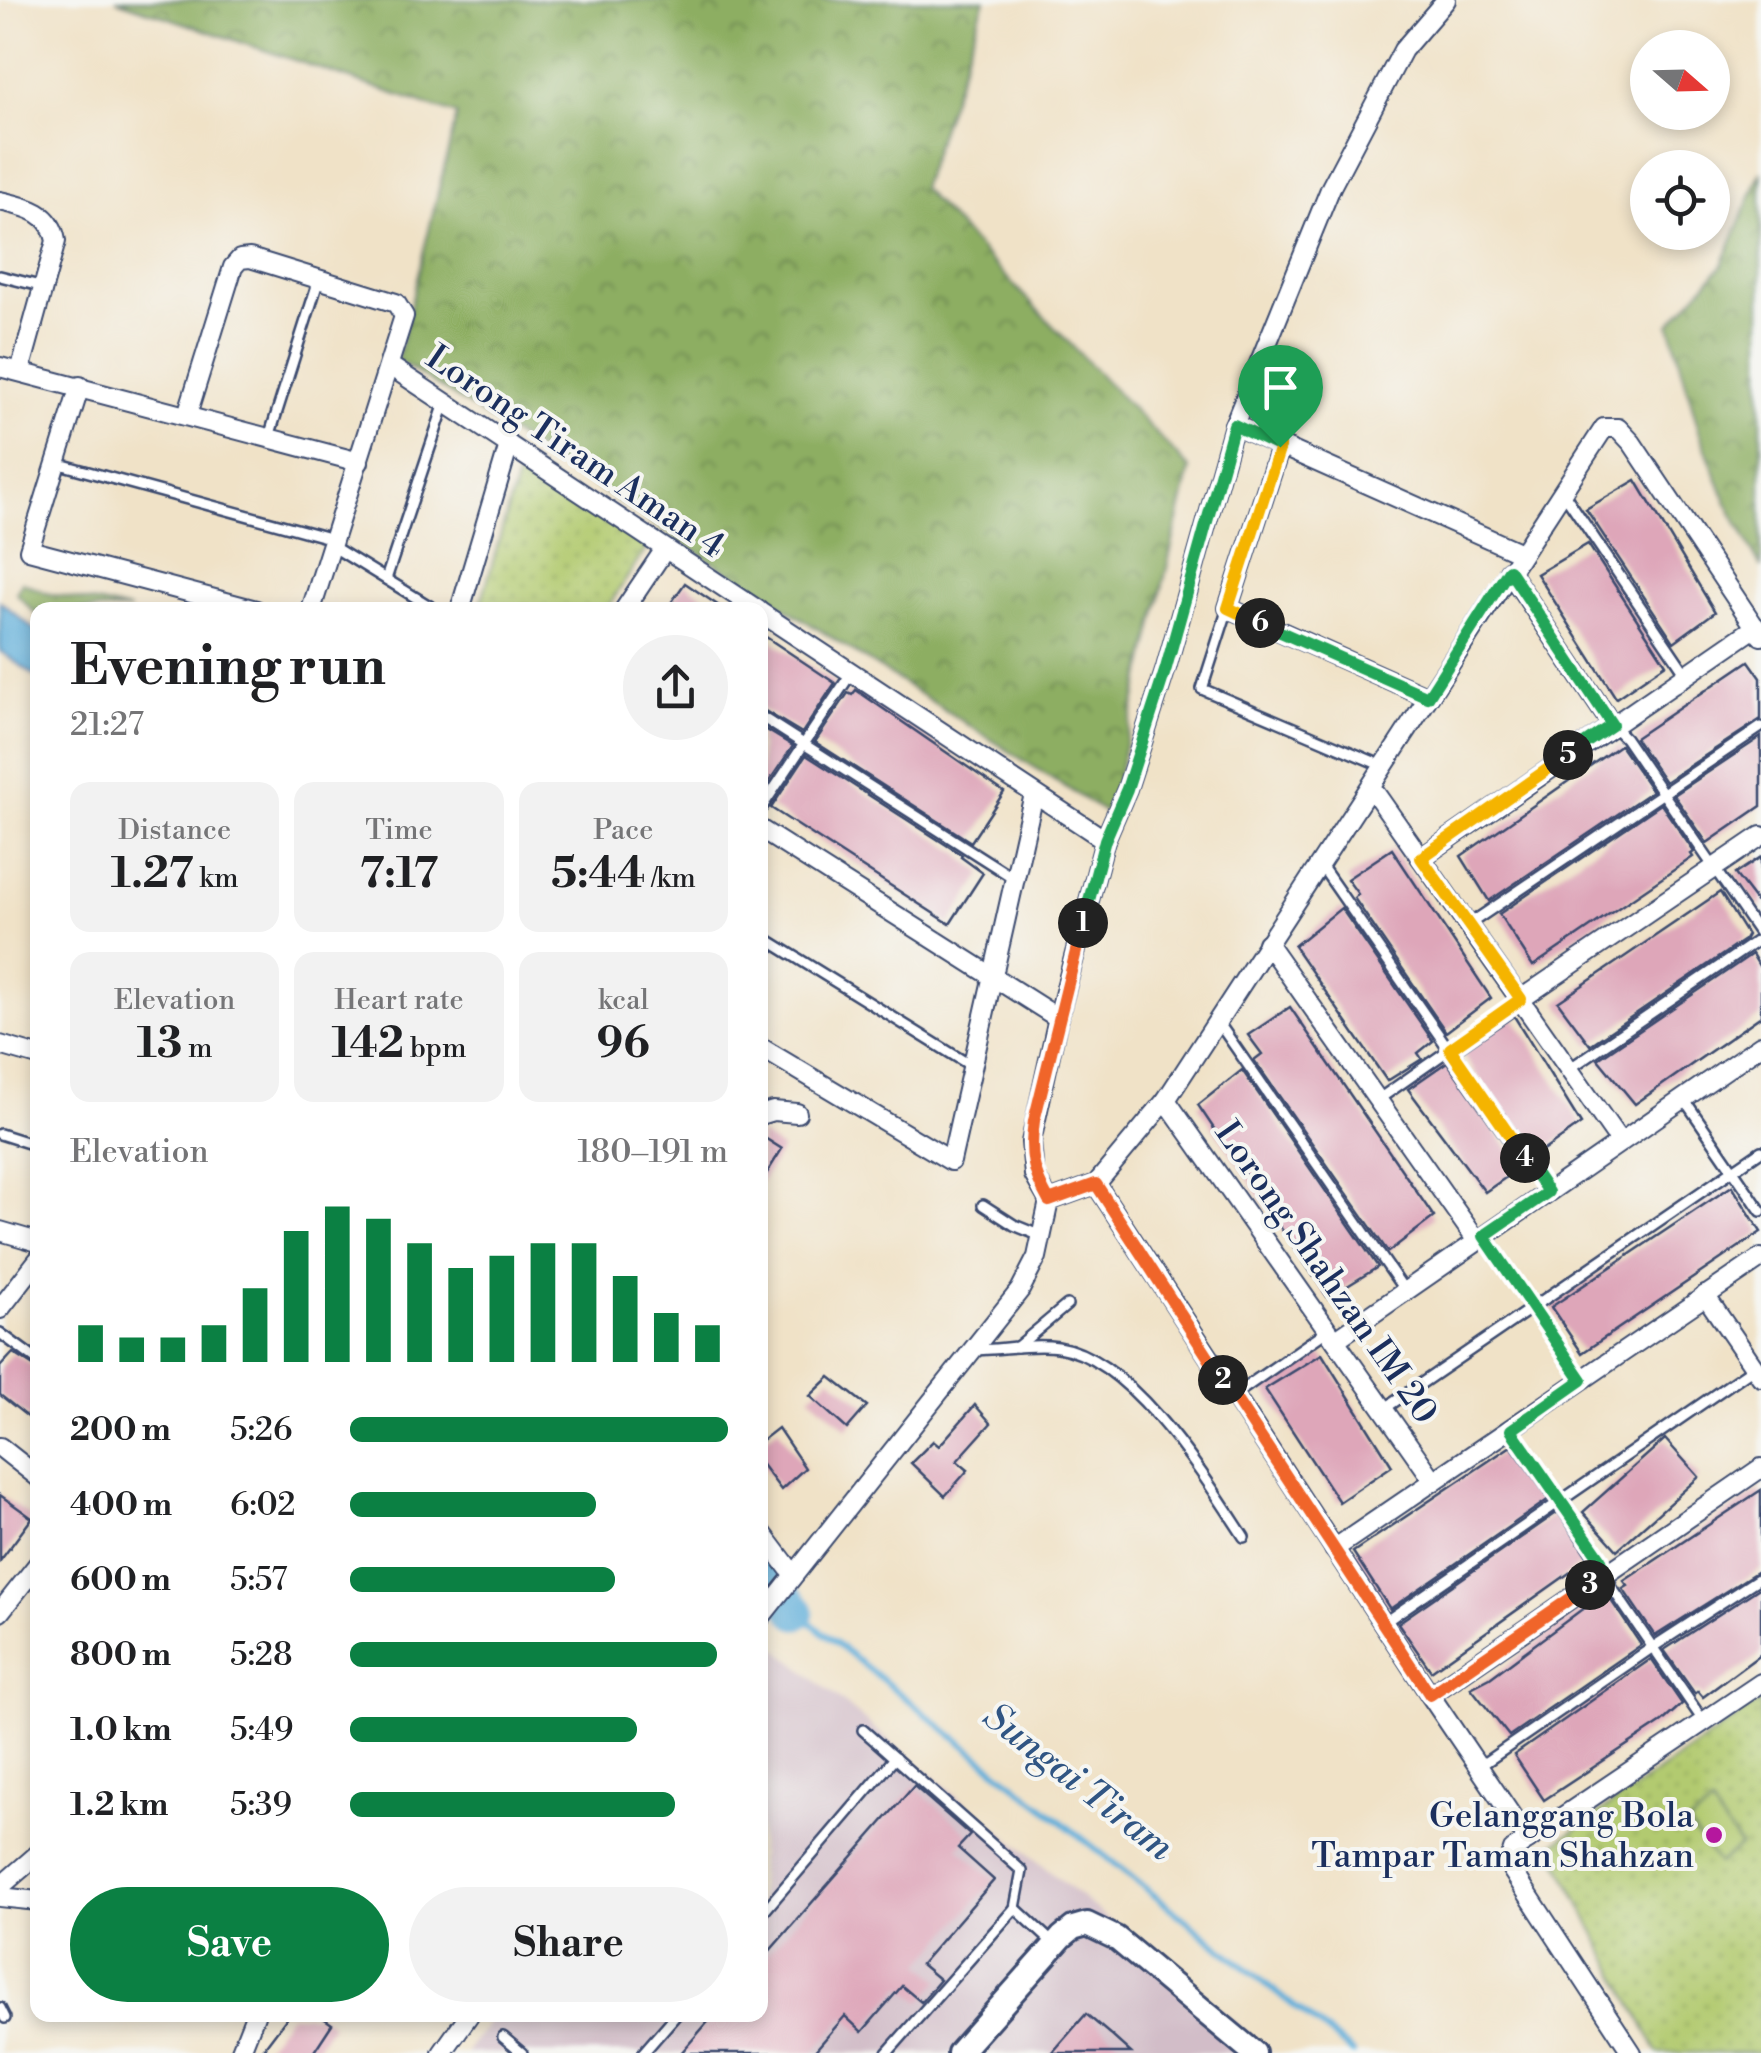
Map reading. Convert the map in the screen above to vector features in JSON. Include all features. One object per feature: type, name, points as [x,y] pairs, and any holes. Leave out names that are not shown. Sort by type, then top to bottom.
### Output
[{"type":"street","points":[[768,1606],[1030,1274],[1049,1201],[1034,1174],[1031,1142],[1058,1018],[1105,840],[1127,789],[1166,668],[1234,425],[1331,187],[1402,50],[1446,0]]},
{"type":"street","points":[[0,201],[43,215],[54,229],[54,256],[20,372]]},
{"type":"street","name":"Lorong Tiram Aman 4","points":[[188,415],[233,266],[240,259],[250,258],[396,303],[404,316],[390,366],[745,602]]},
{"type":"street","points":[[314,602],[390,366]]},
{"type":"street","points":[[0,367],[359,462]]},
{"type":"street","points":[[80,386],[29,550],[226,602]]},
{"type":"street","points":[[1234,425],[1521,554]]},
{"type":"street","points":[[1049,1201],[1096,1184],[1166,1100],[1562,490],[1604,428],[1618,428],[1632,443],[1758,632],[1686,674],[1421,858]]},
{"type":"street","points":[[462,602],[509,445]]},
{"type":"street","points":[[1280,447],[1228,608],[1428,697]]},
{"type":"street","points":[[629,602],[665,549]]},
{"type":"street","points":[[1509,570],[1612,725]]},
{"type":"street","name":"Lorong Tiram Aman 4","points":[[768,617],[1105,840]]},
{"type":"street","points":[[1371,787],[1620,1142]]},
{"type":"street","points":[[768,1051],[952,1161],[1034,794]]},
{"type":"street","points":[[768,834],[1058,1018]]},
{"type":"street","points":[[1521,999],[1761,836]]},
{"type":"street","points":[[1267,943],[1480,1238]]},
{"type":"street","points":[[0,1045],[30,1054]]},
{"type":"street","points":[[1332,1335],[1405,1291],[1761,1045]]},
{"type":"street","name":"Lorong Shahzan IM 20","points":[[1166,1100],[1434,1481]]},
{"type":"street","points":[[768,1113],[797,1113]]},
{"type":"street","points":[[1096,1184],[1382,1624],[1528,1840]]},
{"type":"street","points":[[0,1230],[30,1239]]},
{"type":"street","points":[[1334,1550],[1761,1258]]},
{"type":"street","points":[[0,1309],[30,1270]]},
{"type":"street","points":[[1705,1296],[1759,1369]]},
{"type":"street","points":[[2,1453],[30,1472]]},
{"type":"street","points":[[1430,1695],[1761,1468]]},
{"type":"street","points":[[768,1543],[789,1578]]},
{"type":"street","points":[[0,1612],[30,1574]]},
{"type":"street","points":[[1632,2053],[1512,1870],[1510,1856],[1761,1683]]},
{"type":"street","points":[[0,1888],[30,1861]]},
{"type":"street","points":[[0,1897],[30,1899]]},
{"type":"street","points":[[958,2053],[1056,1944],[1073,1928],[1087,1924],[1116,1938],[1254,2053]]},
{"type":"street","points":[[240,2053],[252,2022]]},
{"type":"street","points":[[442,2053],[464,2022]]},
{"type":"lane","points":[[0,276],[44,287]]},
{"type":"lane","points":[[269,438],[318,279]]},
{"type":"lane","points":[[386,579],[445,402]]},
{"type":"lane","points":[[56,463],[334,542],[423,602]]},
{"type":"lane","points":[[1562,490],[1686,674]]},
{"type":"lane","points":[[1228,608],[1202,689],[1384,766]]},
{"type":"lane","points":[[768,798],[852,672]]},
{"type":"lane","points":[[768,721],[1016,880]]},
{"type":"lane","points":[[1569,1069],[1761,937],[1625,738],[1612,725]]},
{"type":"lane","points":[[1468,925],[1761,726]]},
{"type":"lane","points":[[1320,864],[1548,1192]]},
{"type":"lane","points":[[768,940],[973,1067]]},
{"type":"lane","points":[[1379,1099],[1521,999]]},
{"type":"lane","points":[[1217,1022],[1405,1291]]},
{"type":"lane","points":[[1684,1099],[1761,1211]]},
{"type":"lane","points":[[0,1134],[30,1143]]},
{"type":"lane","points":[[1383,1409],[1761,1151]]},
{"type":"lane","points":[[983,1205],[1014,1225],[1042,1236]]},
{"type":"lane","points":[[1480,1238],[1582,1380]]},
{"type":"lane","points":[[1016,1347],[1067,1305]]},
{"type":"lane","points":[[0,1332],[30,1355]]},
{"type":"lane","points":[[1233,1396],[1332,1335]]},
{"type":"lane","points":[[970,1350],[1059,1347],[1076,1352],[1123,1382],[1168,1430],[1244,1538]]},
{"type":"lane","points":[[1382,1624],[1759,1369]]},
{"type":"lane","points":[[1511,1430],[1600,1558],[1612,1588],[1704,1722]]},
{"type":"lane","points":[[1480,1766],[1761,1578]]},
{"type":"lane","points":[[863,1730],[1022,1870],[1015,1908],[887,2053]]},
{"type":"lane","points":[[768,1907],[896,1758]]},
{"type":"lane","points":[[1015,1908],[1056,1944]]},
{"type":"lane","points":[[643,2053],[670,2022]]},
{"type":"lane","points":[[503,2037],[522,2053]]},
{"type":"shaded area","points":[[775,1647],[1272,2053],[465,2053],[489,2022],[768,2022],[768,1656]]},
{"type":"green space","points":[[116,0],[985,0],[921,188],[1190,469],[1109,815],[397,360],[457,115]]},
{"type":"green space","points":[[1761,172],[1761,568],[1726,501],[1699,431],[1670,324],[1722,265]]},
{"type":"green space","points":[[537,470],[647,547],[611,602],[481,602],[517,477]]},
{"type":"green space","points":[[22,582],[46,593],[90,602],[30,602],[30,608],[16,593]]},
{"type":"green space","points":[[1761,1701],[1761,2053],[1658,2053],[1550,1847]]},
{"type":"green space","name":"Gelanggang Bola Tampar Taman Shahzan","points":[[1711,1806],[1740,1846],[1718,1864],[1688,1824]]},
{"type":"water","points":[[0,601],[30,626],[30,672],[0,651]]},
{"type":"building","points":[[1636,480],[1715,612],[1674,642],[1586,509]]},
{"type":"building","points":[[1588,544],[1666,664],[1616,698],[1537,574]]},
{"type":"building","points":[[685,583],[713,602],[672,602]]},
{"type":"building","points":[[768,638],[835,683],[802,733],[768,713]]},
{"type":"building","points":[[1749,661],[1761,678],[1761,719],[1665,782],[1635,738]]},
{"type":"building","points":[[856,690],[1004,792],[971,842],[815,742],[848,693],[852,695]]},
{"type":"building","points":[[768,731],[793,746],[768,783]]},
{"type":"building","points":[[1761,737],[1761,806],[1707,843],[1674,795]]},
{"type":"building","points":[[1620,745],[1652,791],[1489,901],[1461,856]]},
{"type":"building","points":[[806,755],[962,855],[983,873],[950,924],[771,808]]},
{"type":"building","points":[[1661,804],[1694,852],[1693,857],[1533,966],[1499,914]]},
{"type":"building","points":[[1392,849],[1491,998],[1446,1032],[1354,898],[1358,894],[1347,879]]},
{"type":"building","points":[[1761,857],[1761,908],[1735,874]]},
{"type":"building","points":[[1720,892],[1747,935],[1744,940],[1590,1045],[1558,1002]]},
{"type":"building","points":[[1341,908],[1433,1041],[1418,1053],[1422,1059],[1387,1081],[1294,946]]},
{"type":"building","points":[[1752,954],[1761,969],[1761,1016],[1635,1104],[1598,1059]]},
{"type":"building","points":[[1290,1007],[1434,1217],[1388,1252],[1254,1060],[1262,1054],[1248,1035]]},
{"type":"building","points":[[1514,1016],[1581,1124],[1534,1157],[1461,1052]]},
{"type":"building","points":[[1447,1062],[1521,1167],[1485,1192],[1408,1089]]},
{"type":"building","points":[[1242,1070],[1378,1267],[1328,1298],[1198,1105]]},
{"type":"building","points":[[768,1140],[782,1149],[768,1171]]},
{"type":"building","points":[[1732,1186],[1761,1232],[1582,1353],[1551,1307]]},
{"type":"building","points":[[13,1353],[30,1364],[30,1419],[0,1395],[0,1367]]},
{"type":"building","points":[[1322,1354],[1392,1466],[1339,1502],[1265,1389]]},
{"type":"building","points":[[830,1377],[867,1406],[847,1429],[810,1396]]},
{"type":"building","points":[[975,1405],[991,1423],[957,1461],[968,1470],[945,1496],[911,1463],[933,1441],[939,1446]]},
{"type":"building","points":[[778,1428],[805,1468],[781,1490],[768,1473],[768,1436]]},
{"type":"building","points":[[1665,1439],[1699,1477],[1617,1550],[1583,1512]]},
{"type":"building","points":[[1511,1446],[1549,1499],[1390,1609],[1353,1552]]},
{"type":"building","points":[[1761,1490],[1761,1569],[1655,1636],[1623,1589],[1628,1586],[1624,1581]]},
{"type":"building","points":[[0,1495],[30,1517],[30,1521],[0,1561]]},
{"type":"building","points":[[1558,1512],[1589,1559],[1431,1671],[1398,1623]]},
{"type":"building","points":[[1761,1587],[1761,1654],[1703,1697],[1698,1691],[1695,1694],[1664,1650]]},
{"type":"building","points":[[1608,1596],[1641,1645],[1509,1736],[1471,1688],[1581,1610]]},
{"type":"building","points":[[1651,1659],[1682,1704],[1662,1722],[1544,1800],[1514,1755]]},
{"type":"building","points":[[914,1786],[970,1835],[958,1848],[994,1880],[921,1964],[940,1980],[921,2002],[902,1986],[862,2032],[845,2016],[813,2053],[681,2053],[708,2022],[768,2022],[768,1953]]},
{"type":"building","points":[[1086,2014],[1112,2036],[1131,2053],[1052,2053]]},
{"type":"building","points":[[284,2022],[332,2024],[313,2053],[274,2053],[264,2048]]},
{"type":"waterway","name":"Sungai Tiram","points":[[768,1578],[797,1612]]},
{"type":"waterway","name":"Sungai Tiram","points":[[797,1612],[1353,2053]]},
{"type":"place","name":"Gelanggang Bola Tampar Taman Shahzan","points":[[1714,1835]]},
{"type":"route","points":[[1234,425],[1280,447],[1228,608],[1428,697],[1509,570],[1612,725],[1421,858],[1521,999],[1450,1049],[1548,1192],[1484,1236],[1582,1380],[1511,1430],[1600,1558],[1606,1574],[1430,1695],[1096,1184],[1049,1201],[1031,1161],[1034,1121],[1105,840],[1127,789],[1166,668],[1234,425]]}]
